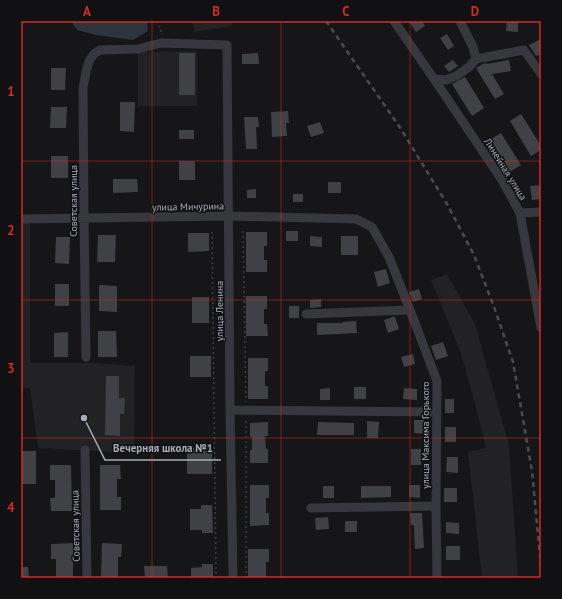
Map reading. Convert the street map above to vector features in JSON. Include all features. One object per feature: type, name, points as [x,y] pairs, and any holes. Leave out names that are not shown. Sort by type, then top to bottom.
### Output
[{"type":"street","name":"Линейная улица","points":[[394,21],[502,180],[520,213],[541,328]]},
{"type":"street","points":[[460,21],[473,47],[476,59]]},
{"type":"street","name":"Советская улица","points":[[86,357],[83,88],[89,61],[94,54],[100,50],[138,49],[161,43],[227,45]]},
{"type":"street","name":"улица Ленина","points":[[227,45],[233,578]]},
{"type":"street","points":[[434,79],[446,80],[456,76],[476,59],[524,50],[541,74]]},
{"type":"street","points":[[520,213],[541,212]]},
{"type":"street","name":"улица Мичурина","points":[[21,219],[229,216],[356,219]]},
{"type":"street","name":"улица Максима Горького","points":[[356,219],[372,227],[389,256],[437,381],[437,578]]},
{"type":"street","points":[[306,314],[410,310]]},
{"type":"street","points":[[230,410],[436,412]]},
{"type":"street","name":"Советская улица","points":[[85,450],[87,578]]},
{"type":"street","points":[[311,508],[436,506]]},
{"type":"path","points":[[212,232],[216,578]]},
{"type":"shaded area","points":[[71,21],[147,21],[148,31],[133,40],[96,35],[77,30]]},
{"type":"shaded area","points":[[192,21],[231,21],[232,26],[194,32]]},
{"type":"shaded area","points":[[197,51],[197,106],[138,106],[138,52]]},
{"type":"shaded area","points":[[21,223],[30,223],[30,363],[96,363],[135,366],[134,453],[38,448],[30,388],[21,388]]},
{"type":"shaded area","points":[[447,274],[475,324],[509,445],[518,578],[482,578],[468,452],[486,448],[460,351],[431,280]]},
{"type":"building","points":[[414,21],[422,21],[425,26],[416,32],[410,23]]},
{"type":"building","points":[[507,21],[518,21],[518,32],[506,31]]},
{"type":"building","points":[[447,34],[454,46],[448,50],[440,38]]},
{"type":"building","points":[[541,39],[541,54],[536,56],[529,45]]},
{"type":"building","points":[[179,53],[195,53],[195,95],[179,95]]},
{"type":"building","points":[[258,53],[259,64],[242,64],[242,54]]},
{"type":"building","points":[[453,60],[458,66],[449,72],[444,66]]},
{"type":"building","points":[[509,60],[511,71],[492,74],[504,94],[495,99],[476,68],[486,63]]},
{"type":"building","points":[[51,68],[66,68],[65,90],[51,90]]},
{"type":"building","points":[[465,77],[484,108],[472,116],[452,84]]},
{"type":"building","points":[[120,102],[135,102],[134,132],[120,131]]},
{"type":"building","points":[[51,107],[67,107],[66,128],[50,128]]},
{"type":"building","points":[[288,111],[289,123],[286,123],[287,136],[272,137],[271,112]]},
{"type":"building","points":[[521,114],[541,146],[541,150],[531,156],[510,121]]},
{"type":"building","points":[[244,117],[258,117],[259,127],[256,127],[257,149],[246,149]]},
{"type":"building","points":[[320,122],[324,133],[311,137],[307,126]]},
{"type":"building","points":[[179,130],[194,130],[194,139],[179,139]]},
{"type":"building","points":[[501,133],[521,165],[508,173],[488,141]]},
{"type":"building","points":[[51,156],[68,156],[68,178],[51,178]]},
{"type":"building","points":[[179,161],[195,161],[195,180],[179,180]]},
{"type":"building","points":[[113,179],[137,179],[138,192],[113,193]]},
{"type":"building","points":[[328,182],[341,182],[341,193],[328,193]]},
{"type":"building","points":[[541,185],[541,199],[532,200],[530,186]]},
{"type":"building","points":[[256,189],[256,198],[247,198],[247,190]]},
{"type":"building","points":[[293,194],[303,194],[303,202],[293,202]]},
{"type":"building","points":[[286,231],[298,231],[298,241],[286,241]]},
{"type":"building","points":[[246,232],[267,232],[267,246],[264,246],[264,260],[267,260],[267,272],[246,272]]},
{"type":"building","points":[[188,233],[209,233],[209,251],[188,252]]},
{"type":"building","points":[[98,235],[116,235],[115,262],[97,262]]},
{"type":"building","points":[[310,236],[322,237],[322,247],[310,246]]},
{"type":"building","points":[[341,236],[358,236],[358,255],[341,255]]},
{"type":"building","points":[[56,237],[70,237],[69,264],[55,263]]},
{"type":"building","points":[[386,269],[390,283],[378,287],[374,272]]},
{"type":"building","points":[[55,284],[69,284],[69,306],[55,306]]},
{"type":"building","points":[[99,285],[117,286],[117,312],[99,311]]},
{"type":"building","points":[[419,289],[422,299],[413,302],[409,292]]},
{"type":"building","points":[[246,296],[267,296],[267,309],[264,309],[264,324],[267,324],[268,336],[246,336]]},
{"type":"building","points":[[192,297],[209,297],[209,323],[192,323]]},
{"type":"building","points":[[321,299],[321,307],[310,308],[310,300]]},
{"type":"building","points":[[289,306],[299,306],[299,318],[289,318]]},
{"type":"building","points":[[395,317],[399,329],[388,333],[384,320]]},
{"type":"building","points":[[356,321],[357,333],[317,335],[317,323],[342,323]]},
{"type":"building","points":[[98,331],[116,331],[117,357],[98,357]]},
{"type":"building","points":[[68,332],[68,357],[54,357],[54,333]]},
{"type":"building","points":[[443,342],[448,356],[436,360],[431,346]]},
{"type":"building","points":[[413,354],[415,364],[404,367],[401,357]]},
{"type":"building","points":[[190,356],[211,356],[211,377],[190,377]]},
{"type":"building","points":[[248,358],[268,358],[268,371],[265,371],[265,386],[268,386],[268,399],[248,399]]},
{"type":"building","points":[[106,376],[119,376],[119,398],[125,398],[124,414],[120,414],[120,436],[105,435]]},
{"type":"building","points":[[354,387],[366,387],[366,399],[354,399]]},
{"type":"building","points":[[330,388],[330,400],[320,400],[320,389]]},
{"type":"building","points":[[404,388],[417,389],[417,400],[403,399]]},
{"type":"building","points":[[445,399],[454,399],[454,413],[445,413]]},
{"type":"building","points":[[414,420],[424,420],[424,434],[414,433]]},
{"type":"building","points":[[367,421],[379,422],[378,438],[367,438]]},
{"type":"building","points":[[268,422],[268,436],[265,436],[266,449],[268,449],[268,463],[250,463],[252,437],[250,437],[250,423]]},
{"type":"building","points":[[318,422],[354,423],[354,435],[317,435]]},
{"type":"building","points":[[445,427],[456,427],[456,442],[445,442]]},
{"type":"building","points":[[212,447],[212,474],[187,474],[187,448]]},
{"type":"building","points":[[411,449],[421,449],[421,465],[411,465]]},
{"type":"building","points":[[21,451],[36,451],[36,484],[21,484]]},
{"type":"building","points":[[447,457],[458,457],[458,473],[446,472]]},
{"type":"building","points":[[50,465],[71,465],[72,511],[51,511],[50,498],[55,498],[55,480],[50,480]]},
{"type":"building","points":[[100,465],[120,465],[121,479],[117,479],[117,497],[121,497],[121,510],[100,510]]},
{"type":"building","points":[[250,485],[269,485],[269,498],[266,498],[266,513],[269,513],[269,525],[250,526]]},
{"type":"building","points":[[409,485],[420,485],[420,498],[409,497]]},
{"type":"building","points":[[323,486],[334,486],[334,498],[323,498]]},
{"type":"building","points":[[361,486],[391,486],[391,497],[361,498]]},
{"type":"building","points":[[444,488],[457,488],[457,502],[444,502]]},
{"type":"building","points":[[201,505],[212,505],[213,533],[202,533],[202,530],[190,530],[190,509],[201,509]]},
{"type":"building","points":[[410,513],[422,513],[424,548],[415,549],[414,525],[411,525]]},
{"type":"building","points":[[328,517],[329,529],[316,530],[315,518]]},
{"type":"building","points":[[345,521],[357,521],[357,532],[345,532]]},
{"type":"building","points":[[446,522],[459,523],[459,534],[446,533]]},
{"type":"building","points":[[73,543],[73,578],[56,578],[56,559],[51,559],[51,544]]},
{"type":"building","points":[[102,543],[122,544],[121,557],[118,557],[118,578],[101,578]]},
{"type":"building","points":[[446,546],[460,546],[460,560],[446,560]]},
{"type":"building","points":[[248,549],[269,549],[269,562],[266,562],[266,578],[248,578]]},
{"type":"building","points":[[202,564],[213,564],[213,578],[191,578],[191,568],[202,567]]},
{"type":"building","points":[[144,566],[167,566],[168,578],[145,578]]},
{"type":"building","points":[[21,567],[28,567],[29,578],[21,578]]},
{"type":"railway","points":[[326,21],[399,126],[447,204],[474,255],[513,362],[532,471],[541,567]]},
{"type":"place","name":"Вечерняя школа №1","points":[[84,418]]}]
